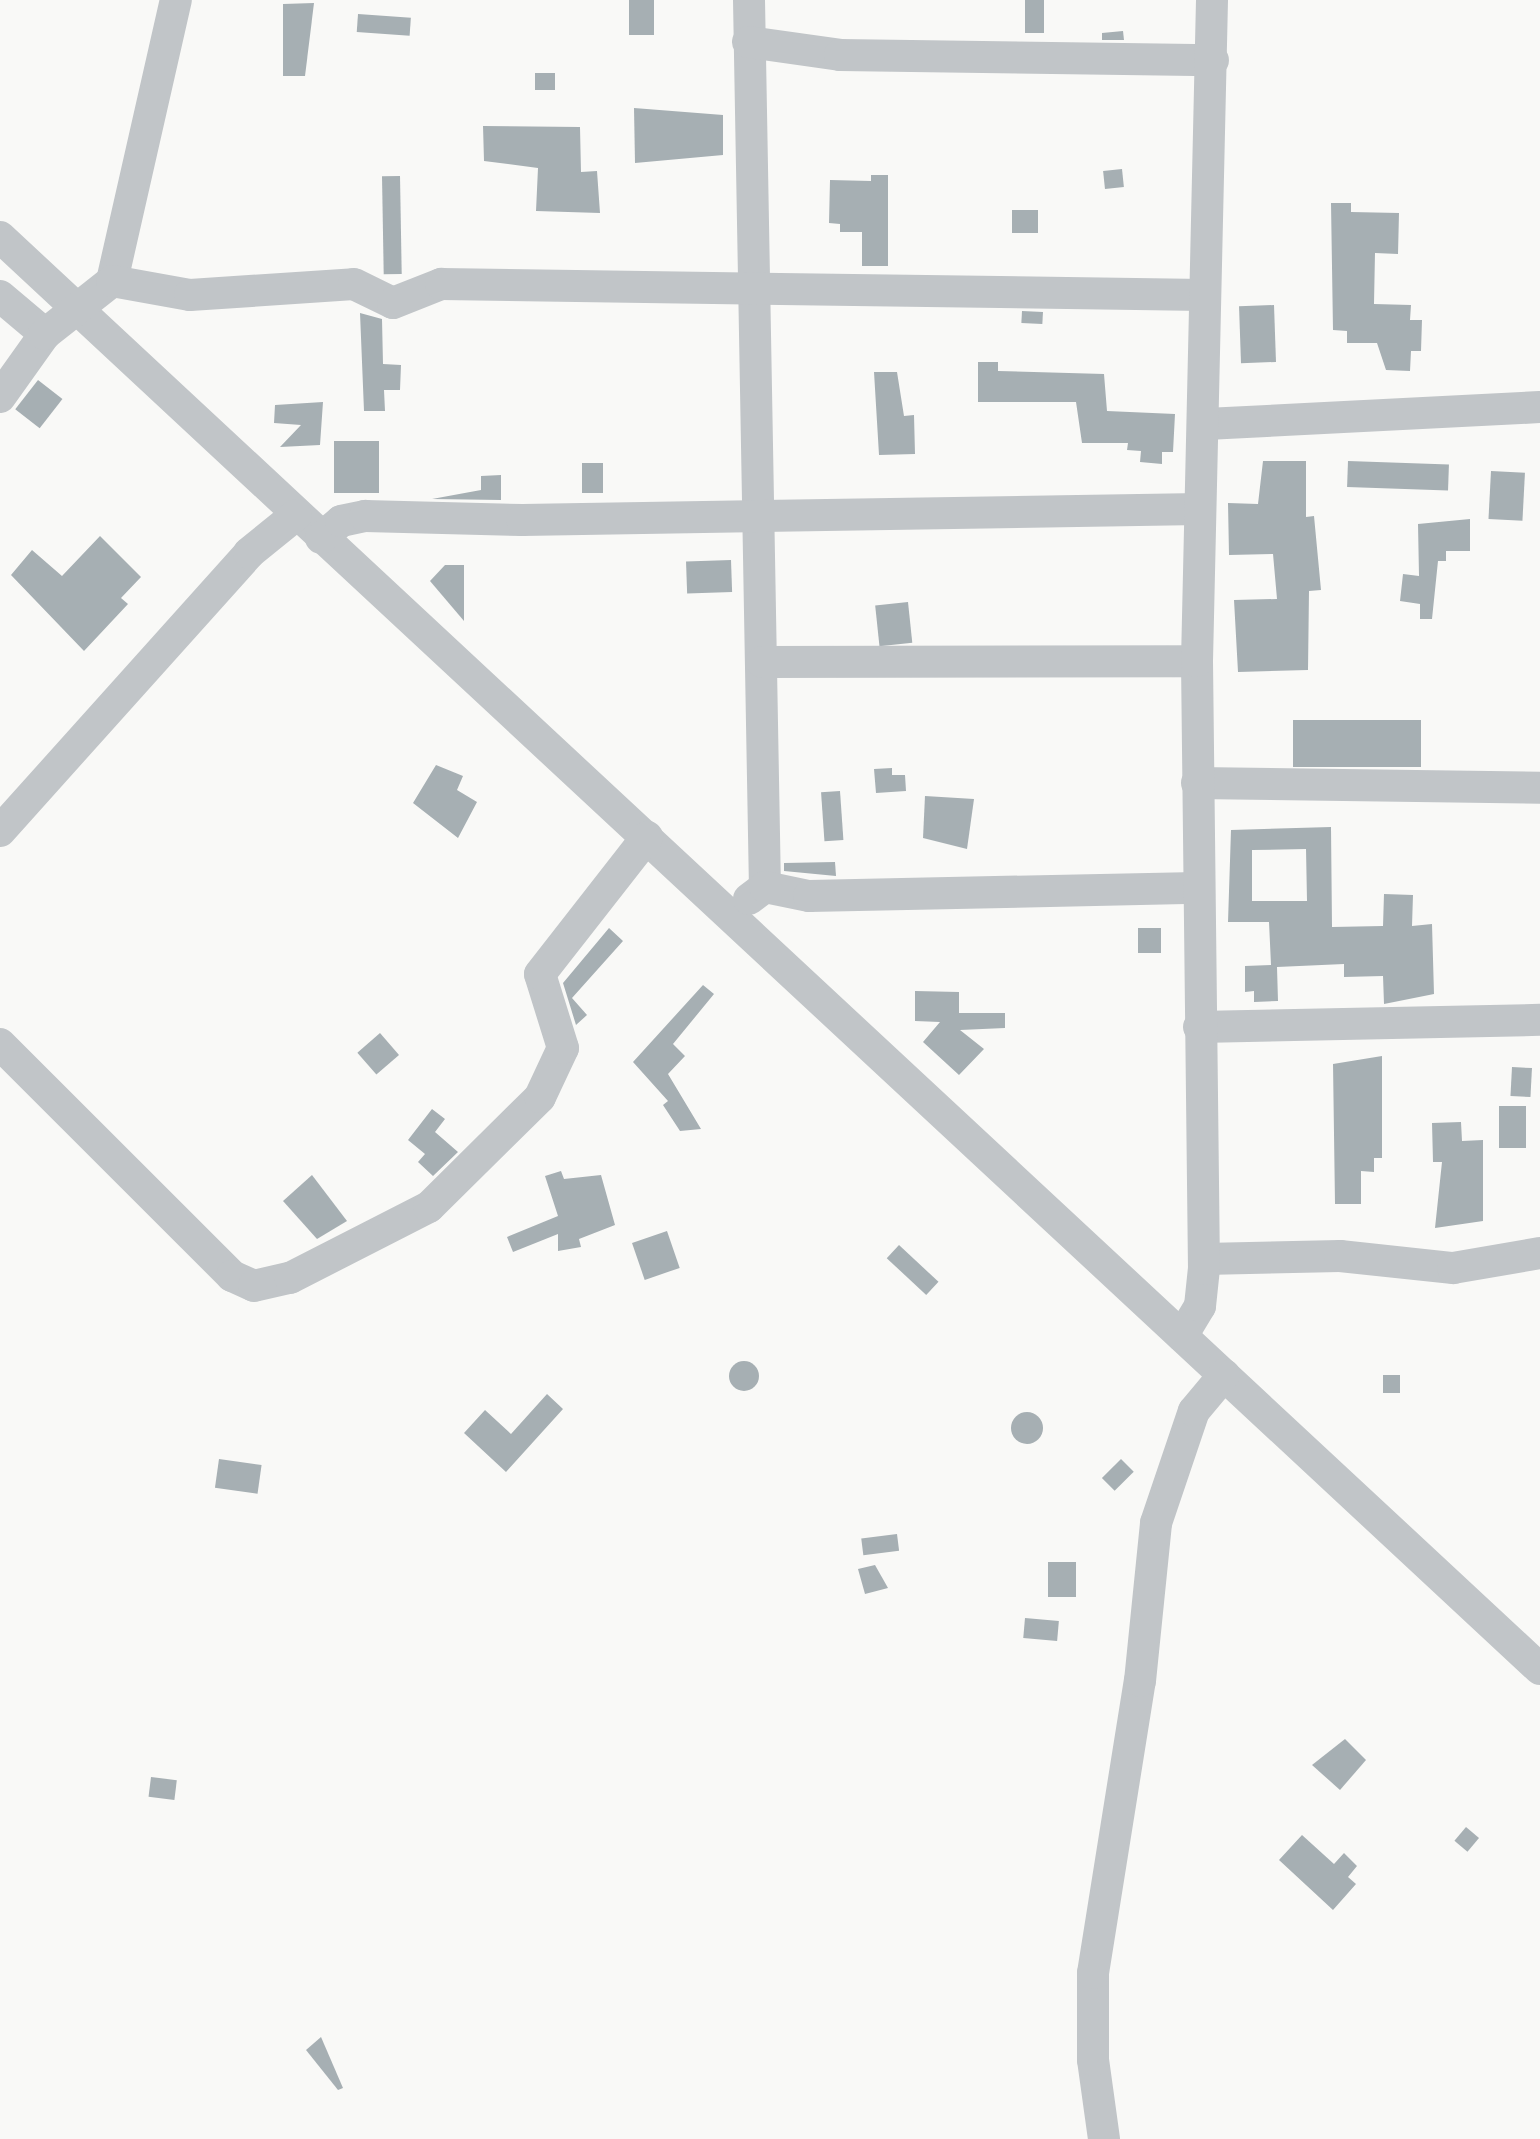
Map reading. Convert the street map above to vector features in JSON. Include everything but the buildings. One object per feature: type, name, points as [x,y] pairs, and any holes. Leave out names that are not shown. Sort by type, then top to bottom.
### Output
[{"type":"street","points":[[0,397],[45,334],[77,315],[112,281],[176,0]]},
{"type":"street","points":[[749,0],[757,288],[765,887]]},
{"type":"street","points":[[1182,1336],[1200,1306],[1204,1259],[1197,888],[1197,661],[1200,509],[1206,424],[1204,295],[1213,60],[1212,0]]},
{"type":"street","points":[[748,42],[840,55],[1213,60]]},
{"type":"street","points":[[0,237],[77,315],[647,837],[1540,1669]]},
{"type":"street","points":[[112,281],[190,295],[354,284],[393,303],[441,284],[1204,295]]},
{"type":"street","points":[[0,296],[45,334]]},
{"type":"street","points":[[1206,424],[1540,407]]},
{"type":"street","points":[[321,538],[341,521],[365,516],[1200,509]]},
{"type":"street","points":[[0,831],[249,553],[296,515]]},
{"type":"street","points":[[762,662],[1197,661]]},
{"type":"street","points":[[1197,783],[1540,788]]},
{"type":"street","points":[[0,1044],[232,1276],[254,1286],[290,1278],[429,1207],[540,1097],[563,1048],[540,974],[647,837]]},
{"type":"street","points":[[765,887],[809,896],[1197,888]]},
{"type":"street","points":[[730,915],[765,887]]},
{"type":"street","points":[[1199,1027],[1540,1020]]},
{"type":"street","points":[[1204,1259],[1340,1256],[1453,1268],[1540,1253]]},
{"type":"street","points":[[1104,2139],[1093,2060],[1093,1973],[1140,1681],[1156,1523],[1194,1411],[1224,1375]]}]
